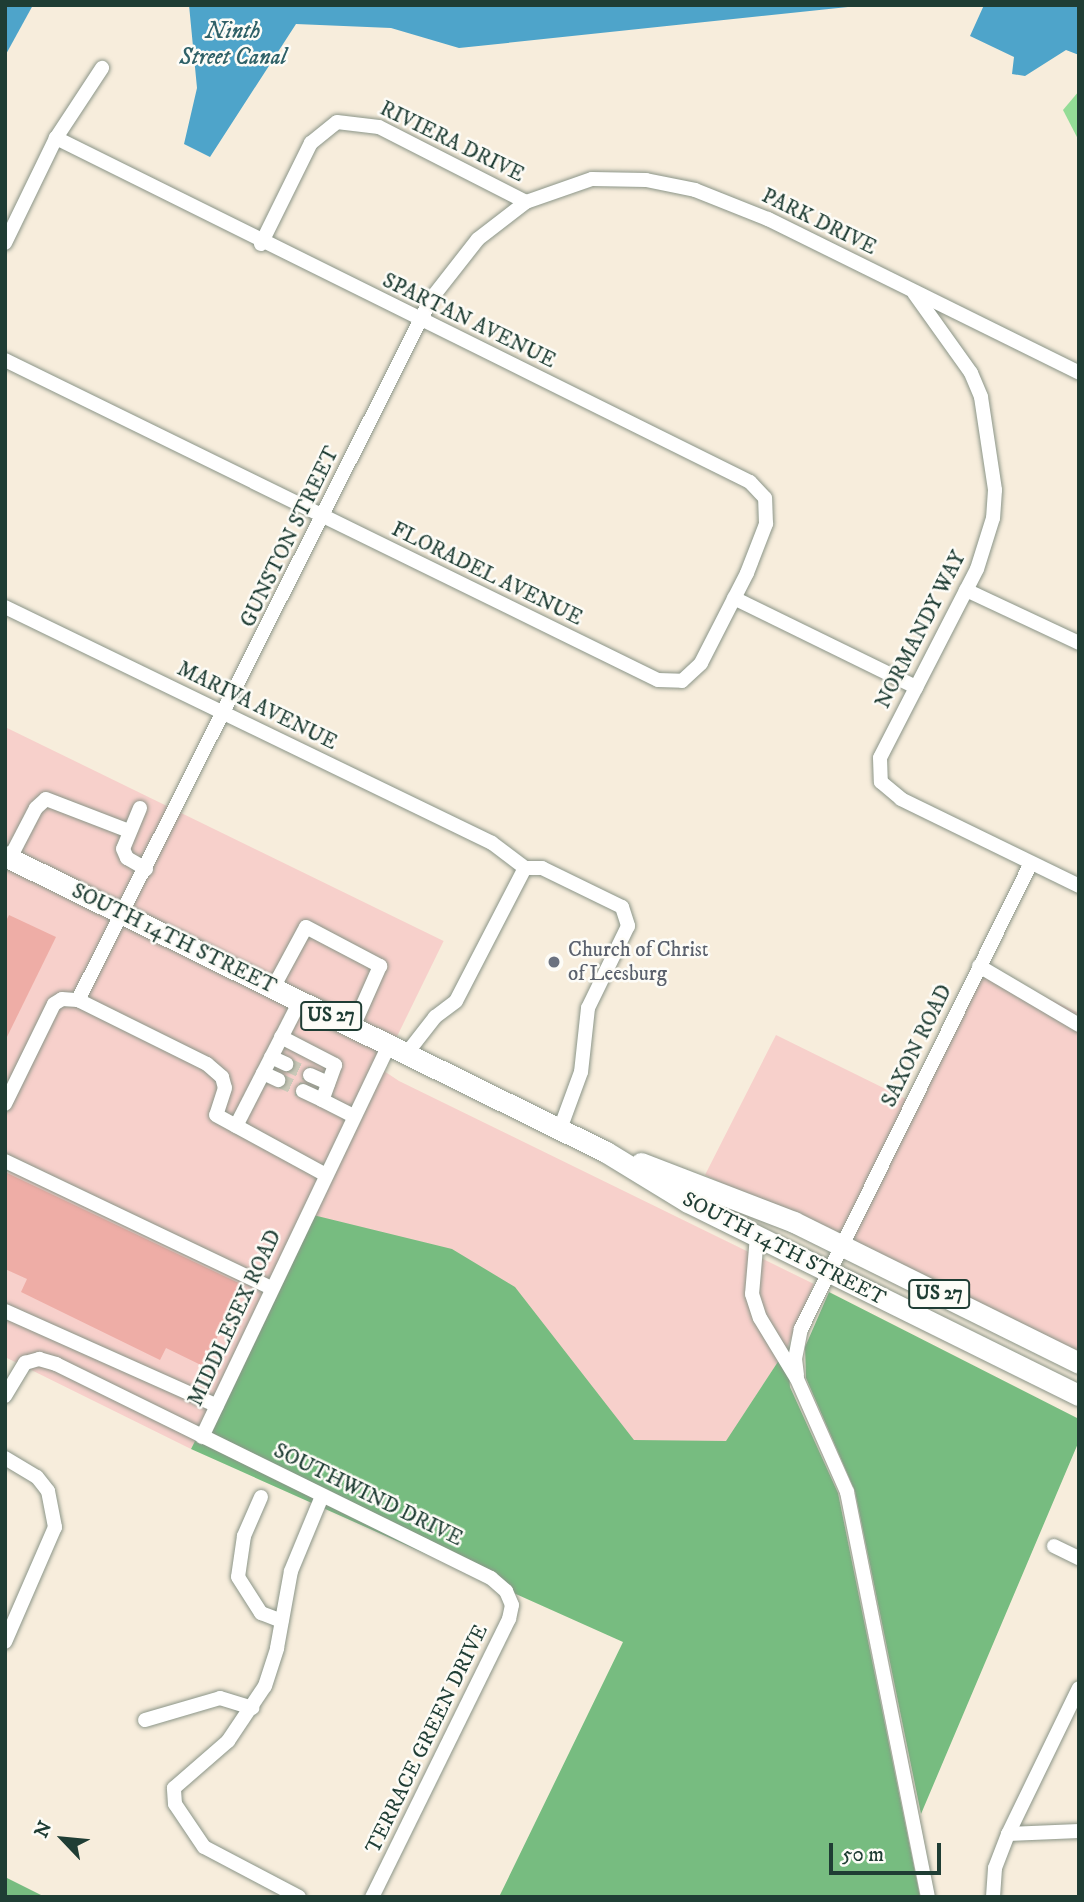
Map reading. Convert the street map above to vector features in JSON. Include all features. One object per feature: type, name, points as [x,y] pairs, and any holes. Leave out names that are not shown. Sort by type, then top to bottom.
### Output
[{"type":"highway","name":"SOUTH 14TH STREET","points":[[7,857],[606,1152],[688,1202],[1079,1395]]},
{"type":"highway","name":"SOUTH 14TH STREET","points":[[606,1152],[695,1181],[842,1246],[1079,1363]]},
{"type":"street","points":[[5,243],[56,138],[102,68]]},
{"type":"street","name":"RIVIERA DRIVE","points":[[261,244],[311,143],[337,122],[379,127],[526,202]]},
{"type":"street","name":"SPARTAN AVENUE","points":[[56,138],[261,244],[759,488],[768,508],[766,524],[734,598]]},
{"type":"street","name":"PARK DRIVE","points":[[526,202],[592,179],[670,184],[725,199],[1079,373]]},
{"type":"street","name":"GUNSTON STREET","points":[[78,1000],[226,715],[420,321],[460,258],[498,222],[526,202]]},
{"type":"street","name":"NORMANDY WAY","points":[[914,292],[971,373],[988,424],[994,459],[993,518],[966,590],[880,758],[881,782],[901,799],[1079,886]]},
{"type":"street","name":"FLORADEL AVENUE","points":[[5,360],[658,680],[682,681],[693,673],[734,598]]},
{"type":"street","points":[[966,590],[1079,643]]},
{"type":"street","points":[[734,598],[916,687]]},
{"type":"street","name":"MARIVA AVENUE","points":[[5,607],[492,843],[525,868]]},
{"type":"street","points":[[7,857],[36,808],[46,799],[129,831]]},
{"type":"street","points":[[140,808],[129,831],[124,855],[146,869]]},
{"type":"street","name":"SAXON ROAD","points":[[797,1379],[796,1345],[1031,863]]},
{"type":"street","points":[[525,868],[542,868],[622,907],[628,918],[628,926],[588,1008],[581,1072],[560,1129]]},
{"type":"street","name":"MIDDLESEX ROAD","points":[[5,1396],[25,1363],[39,1359],[202,1437],[354,1116],[398,1049],[456,1000],[525,868]]},
{"type":"street","points":[[273,988],[306,927],[380,966],[353,1027]]},
{"type":"street","points":[[979,967],[1079,1025]]},
{"type":"street","points":[[5,1104],[54,1004],[62,999],[78,1000],[208,1064],[222,1077],[225,1088],[216,1115],[326,1175]]},
{"type":"street","points":[[236,1126],[300,1001]]},
{"type":"street","points":[[281,1037],[335,1065],[322,1100]]},
{"type":"street","points":[[271,1057],[286,1064]]},
{"type":"street","points":[[263,1073],[278,1080]]},
{"type":"street","points":[[310,1075],[328,1083]]},
{"type":"street","points":[[303,1091],[354,1116]]},
{"type":"street","points":[[5,1161],[271,1288]]},
{"type":"street","points":[[757,1236],[752,1294],[760,1318],[797,1379],[846,1492],[928,1897]]},
{"type":"street","points":[[5,1311],[217,1406]]},
{"type":"street","name":"SOUTHWIND DRIVE","points":[[202,1437],[491,1578],[509,1598]]},
{"type":"street","points":[[5,1458],[37,1477],[55,1510],[50,1547],[5,1642]]},
{"type":"street","points":[[299,1897],[211,1853],[175,1804],[174,1788],[228,1741],[253,1708],[272,1667],[291,1571],[322,1496]]},
{"type":"street","points":[[261,1497],[243,1536],[238,1577],[261,1613],[282,1621]]},
{"type":"street","points":[[1054,1546],[1079,1558]]},
{"type":"street","name":"TERRACE GREEN DRIVE","points":[[372,1897],[509,1619],[509,1598]]},
{"type":"street","points":[[993,1897],[995,1868],[1008,1834],[1079,1688]]},
{"type":"street","points":[[145,1720],[220,1698],[253,1708]]},
{"type":"street","points":[[1008,1834],[1079,1831]]},
{"type":"shaded area","points":[[5,727],[444,941],[391,1049],[5,861]]},
{"type":"shaded area","points":[[5,864],[389,1053],[381,1069],[399,1081],[814,1284],[787,1348],[726,1442],[634,1441],[514,1287],[309,1214],[191,1449],[5,1357]]},
{"type":"shaded area","points":[[982,965],[1079,1013],[1079,1354],[705,1175],[776,1035],[914,1103]]},
{"type":"green space","points":[[1079,91],[1079,141],[1063,110]]},
{"type":"green space","points":[[309,1214],[452,1249],[515,1287],[634,1440],[726,1441],[787,1348],[790,1387],[838,1493],[920,1897],[499,1897],[623,1642],[191,1449]]},
{"type":"green space","points":[[829,1292],[1079,1419],[1079,1441],[921,1814],[855,1491],[806,1378],[805,1347]]},
{"type":"green space","points":[[5,1877],[45,1897],[5,1897]]},
{"type":"water","points":[[5,5],[33,5],[5,56]]},
{"type":"water","name":"Ninth Street Canal","points":[[189,5],[867,5],[459,48],[391,28],[296,24],[210,157],[184,144],[197,88]]},
{"type":"water","points":[[984,5],[1079,5],[1079,55],[1066,50],[1025,76],[1012,74],[1014,57],[970,36]]},
{"type":"building","points":[[9,915],[56,937],[5,1041],[5,923]]},
{"type":"building","points":[[5,1172],[243,1285],[203,1366],[166,1348],[160,1360],[21,1292],[27,1279],[5,1269]]},
{"type":"tunnel","points":[[286,1064],[310,1075]]},
{"type":"tunnel","points":[[278,1080],[303,1091]]},
{"type":"place","name":"Church of Christ of Leesburg","points":[[554,962]]}]
